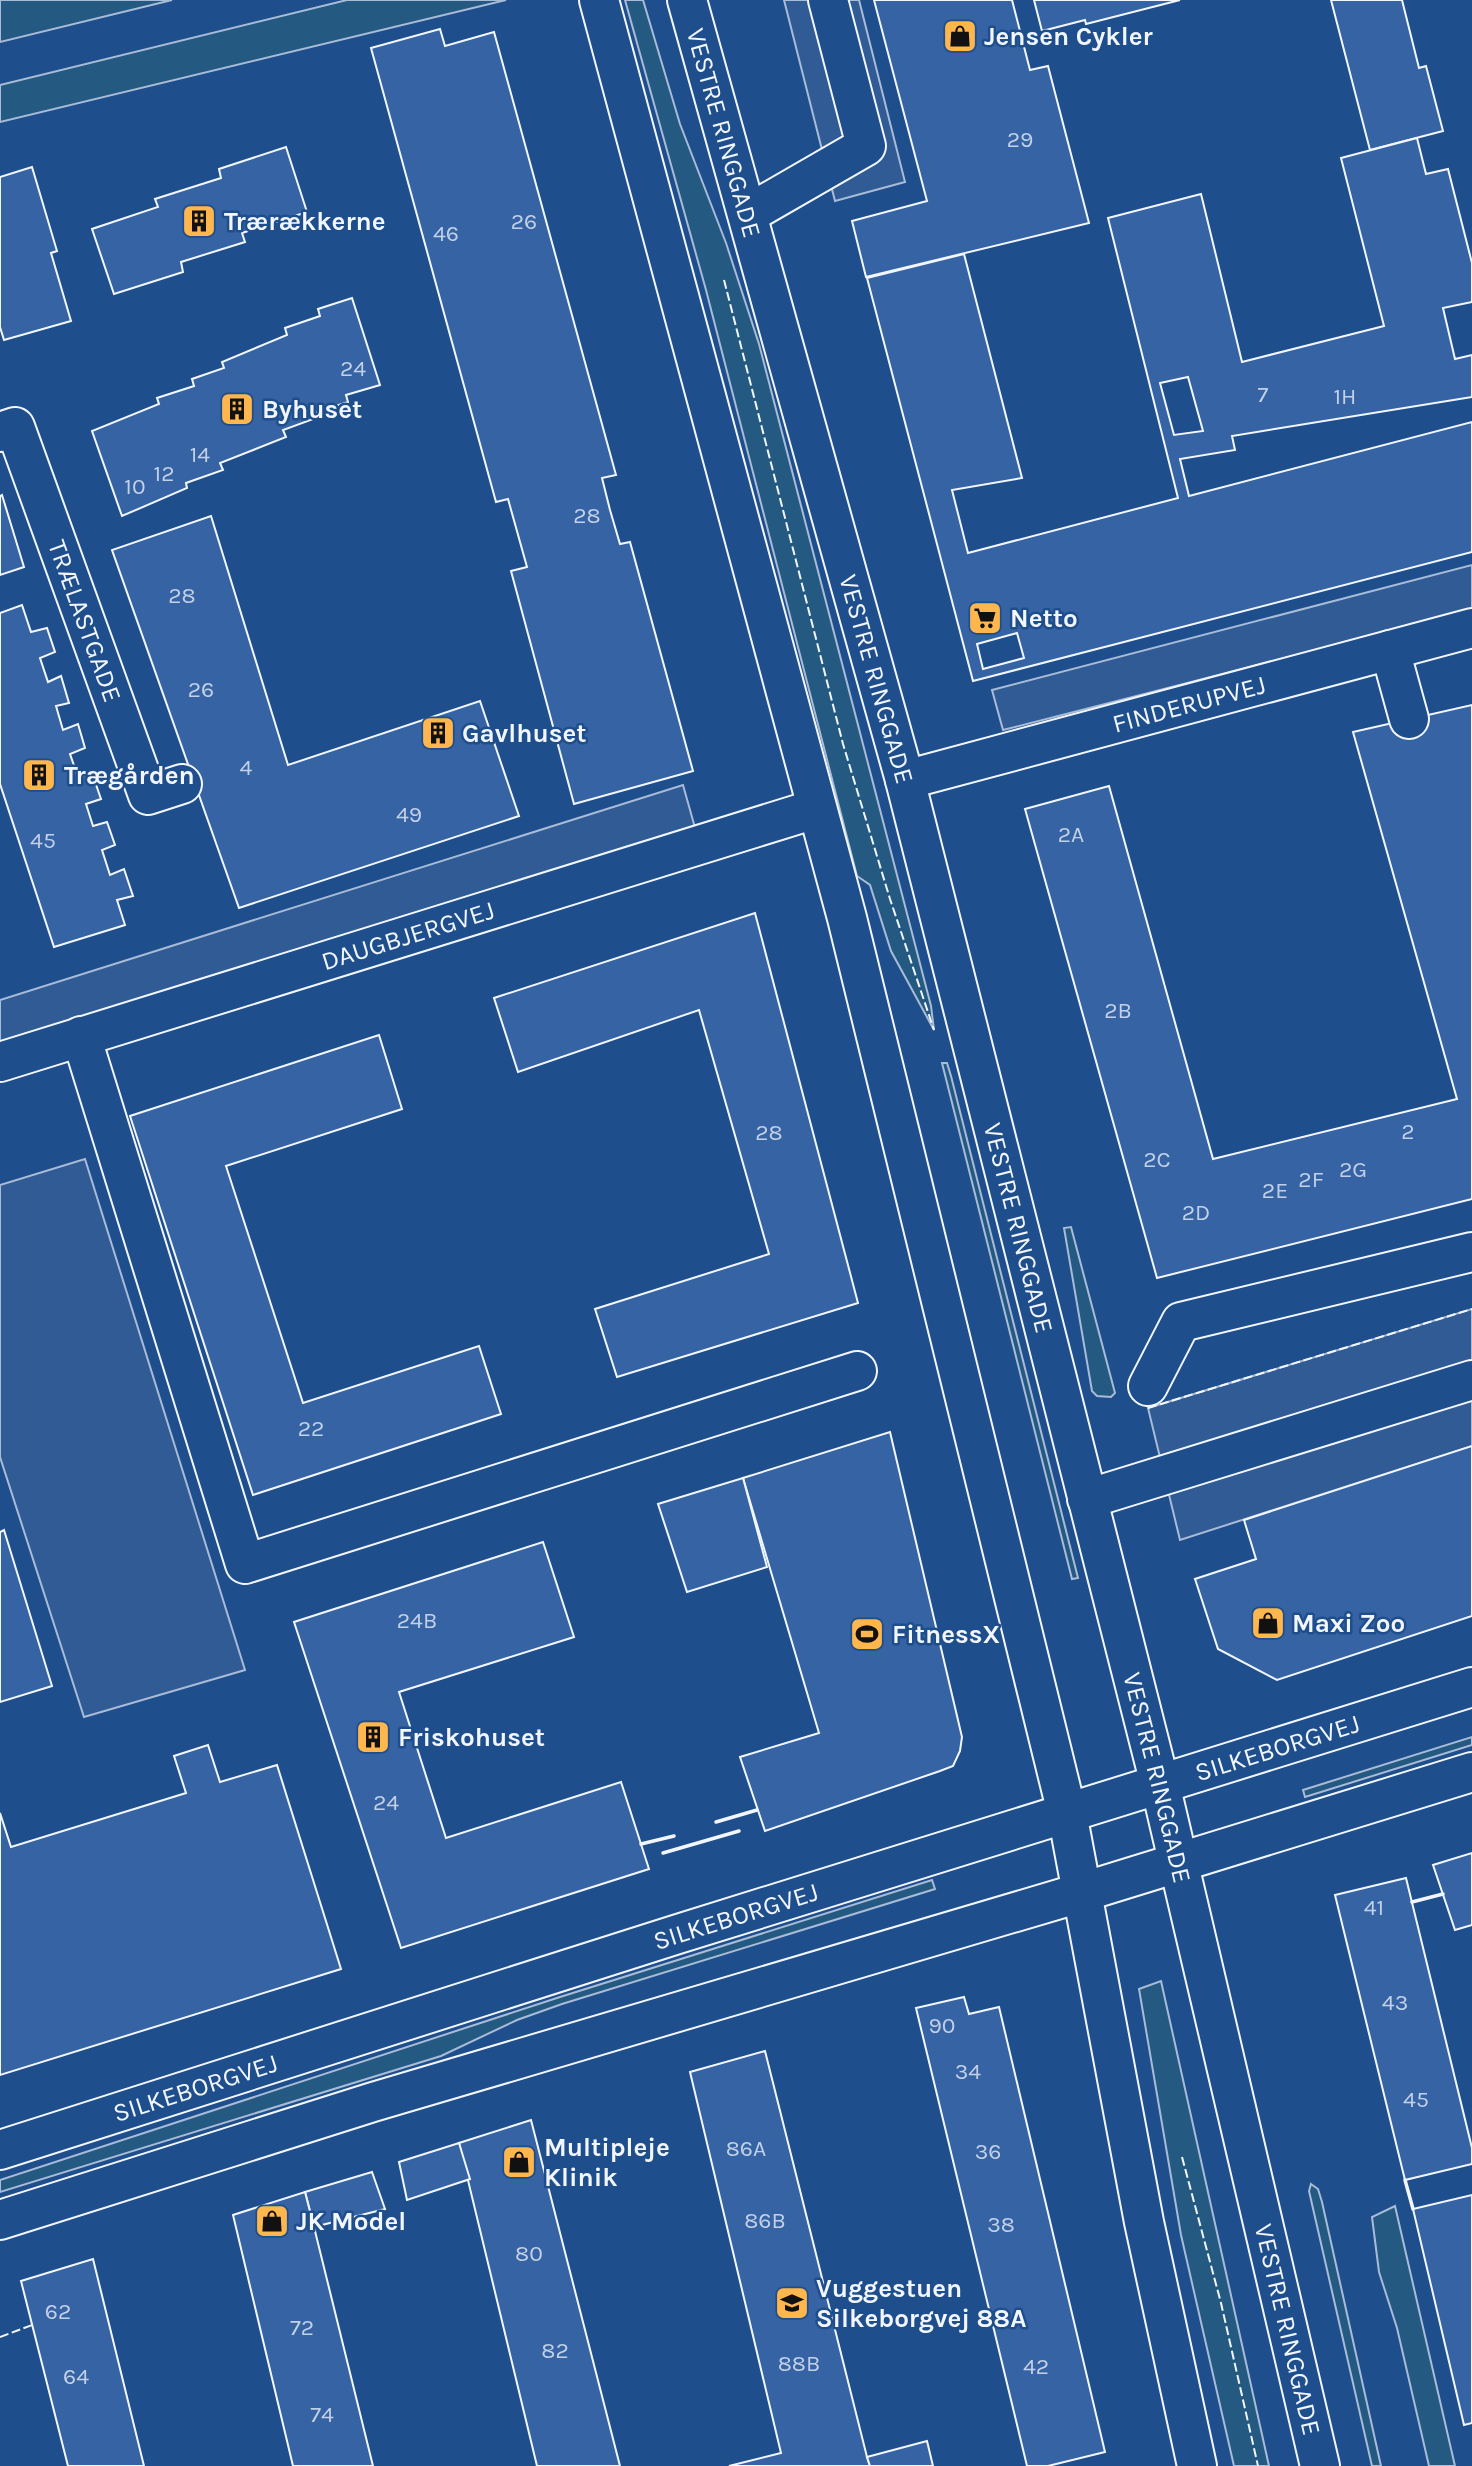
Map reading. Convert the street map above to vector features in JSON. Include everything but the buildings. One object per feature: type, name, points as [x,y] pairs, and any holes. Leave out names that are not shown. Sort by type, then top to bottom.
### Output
[{"type":"main road","points":[[599,0],[673,265],[815,809],[847,918],[1067,1812],[1144,2222],[1197,2466]]},
{"type":"main road","name":"VESTRE RINGGADE","points":[[687,0],[905,780],[1160,1784],[1320,2466]]},
{"type":"main road","points":[[748,214],[866,146],[828,0]]},
{"type":"main road","name":"TRÆLASTGADE","points":[[0,432],[15,427],[148,795],[182,784]]},
{"type":"main road","name":"FINDERUPVEJ","points":[[905,780],[1472,628]]},
{"type":"main road","points":[[1390,650],[1409,719]]},
{"type":"main road","name":"DAUGBJERGVEJ","points":[[0,1062],[815,809]]},
{"type":"main road","points":[[81,1036],[175,1294],[245,1564],[857,1371]]},
{"type":"main road","points":[[1148,1386],[1181,1322],[1472,1252]]},
{"type":"main road","points":[[1087,1499],[1472,1380]]},
{"type":"main road","name":"SILKEBORGVEJ","points":[[0,2150],[1067,1812],[1472,1687]]},
{"type":"main road","points":[[0,2220],[373,2102],[1083,1892],[1472,1772]]},
{"type":"shaded area","points":[[0,0],[172,0],[0,42]]},
{"type":"shaded area","points":[[347,0],[506,0],[0,122],[0,85]]},
{"type":"shaded area","points":[[625,0],[643,0],[680,124],[726,243],[759,344],[931,1006],[934,1030],[891,951],[870,885],[857,876],[706,290]]},
{"type":"shaded area","points":[[784,0],[859,0],[905,182],[835,201]]},
{"type":"shaded area","points":[[1472,565],[1472,610],[1003,730],[992,690]]},
{"type":"shaded area","points":[[683,785],[701,849],[0,1068],[0,1000]]},
{"type":"shaded area","points":[[942,1063],[947,1063],[951,1076],[1078,1578],[1072,1579]]},
{"type":"shaded area","points":[[85,1159],[245,1670],[84,1717],[0,1457],[0,1185]]},
{"type":"shaded area","points":[[1071,1227],[1115,1393],[1111,1397],[1097,1396],[1092,1391],[1064,1228]]},
{"type":"shaded area","points":[[1472,1309],[1472,1446],[1180,1540],[1148,1408]]},
{"type":"shaded area","points":[[1472,1737],[1472,1745],[1305,1797],[1303,1790]]},
{"type":"shaded area","points":[[932,1880],[935,1889],[562,2004],[517,2020],[441,2056],[0,2192],[0,2180],[560,1997]]},
{"type":"shaded area","points":[[1161,1981],[1269,2466],[1234,2466],[1181,2235],[1139,1989]]},
{"type":"shaded area","points":[[1311,2184],[1318,2189],[1322,2202],[1381,2466],[1372,2466],[1309,2191]]},
{"type":"shaded area","points":[[1395,2206],[1455,2466],[1429,2466],[1397,2328],[1379,2272],[1372,2217]]},
{"type":"fence","points":[[724,280],[843,744],[890,899],[934,1030]]},
{"type":"fence","points":[[1148,1408],[1472,1309]]},
{"type":"fence","points":[[1182,2157],[1221,2303],[1258,2466]]},
{"type":"fence","points":[[0,2337],[32,2325]]},
{"type":"wall","points":[[716,1822],[757,1810]]},
{"type":"wall","points":[[663,1853],[739,1831]]},
{"type":"wall","points":[[641,1844],[674,1836]]},
{"type":"wall","points":[[1412,1902],[1443,1894]]},
{"type":"wall","points":[[1405,2180],[1413,2209]]},
{"type":"place","name":"Jensen Cykler","points":[[960,36]]},
{"type":"place","name":"Trærækkerne","points":[[199,221]]},
{"type":"place","name":"Byhuset","points":[[237,409]]},
{"type":"place","name":"Netto","points":[[985,618]]},
{"type":"place","name":"Gavlhuset","points":[[438,733]]},
{"type":"place","name":"Trægården","points":[[39,775]]},
{"type":"place","name":"Maxi Zoo","points":[[1268,1623]]},
{"type":"place","name":"FitnessX","points":[[867,1634]]},
{"type":"place","name":"Friskohuset","points":[[373,1737]]},
{"type":"place","name":"Multipleje Klinik","points":[[519,2162]]},
{"type":"place","name":"JK Model","points":[[272,2221]]},
{"type":"place","name":"Vuggestuen Silkeborgvej 88A","points":[[792,2303]]}]
